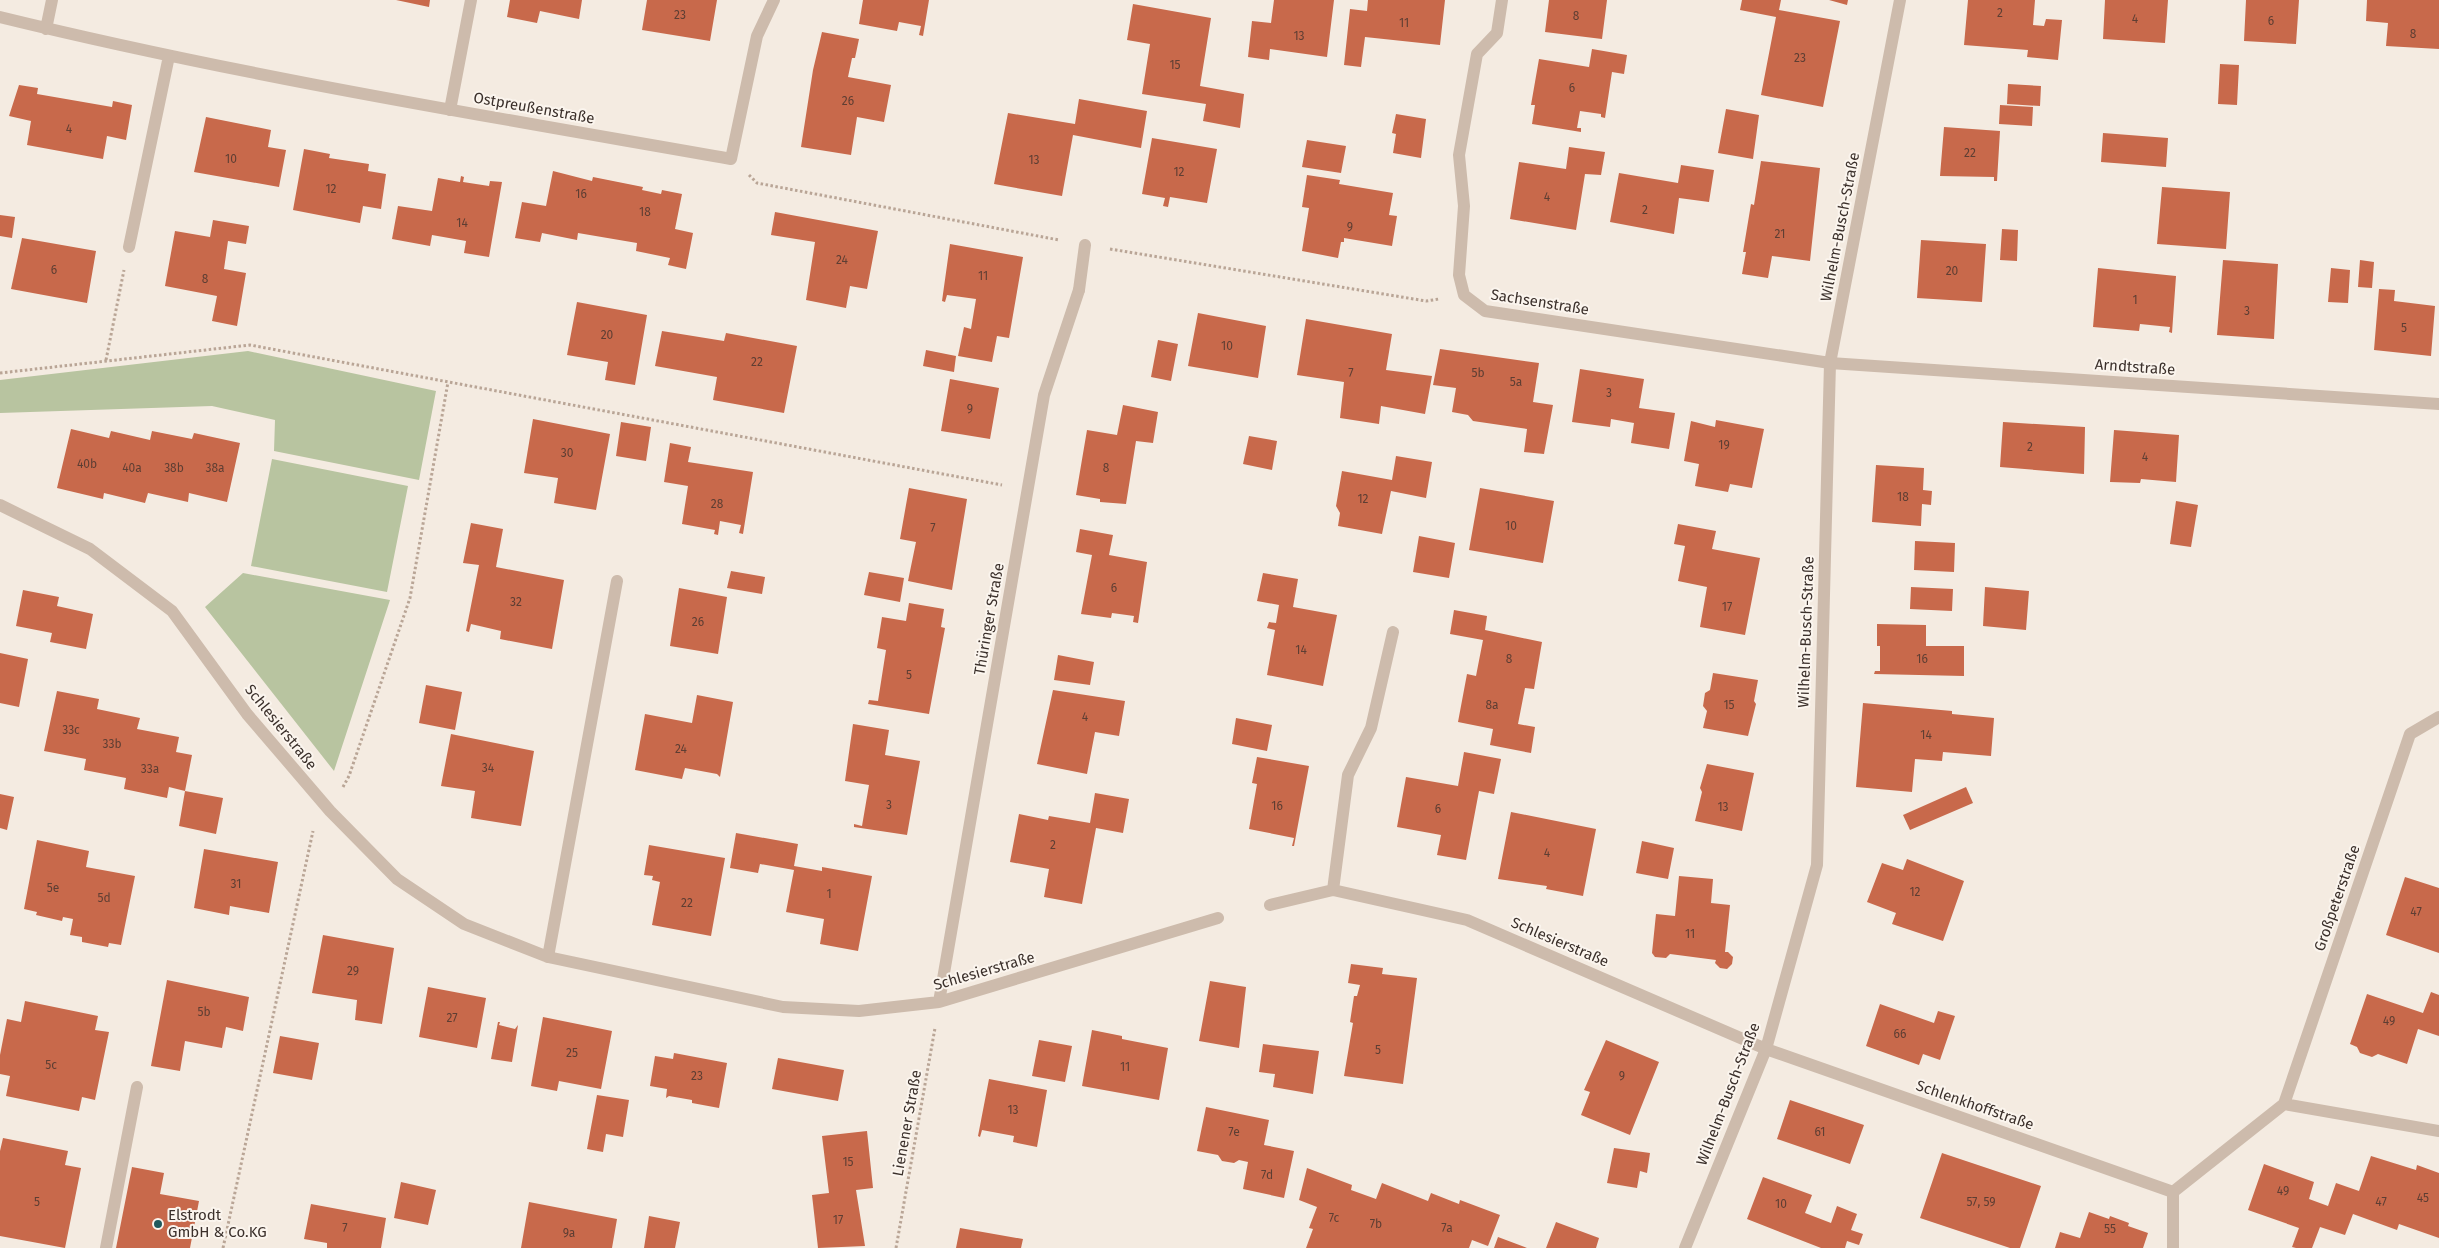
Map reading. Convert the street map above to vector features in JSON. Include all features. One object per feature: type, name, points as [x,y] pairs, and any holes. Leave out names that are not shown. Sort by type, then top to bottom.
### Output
[{"type":"street","points":[[46,28],[52,0]]},
{"type":"street","points":[[450,110],[471,0]]},
{"type":"street","points":[[732,158],[757,36],[774,0]]},
{"type":"street","points":[[1464,295],[1458,275],[1464,206],[1459,155],[1477,54],[1497,32],[1502,0]]},
{"type":"street","name":"Wilhelm-Busch-Straße","points":[[1684,1248],[1766,1049],[1817,865],[1830,363],[1900,0]]},
{"type":"street","name":"Ostpreußenstraße","points":[[0,17],[169,56],[450,110],[732,158]]},
{"type":"street","points":[[129,247],[169,56]]},
{"type":"street","name":"Thüringer Straße","points":[[939,1002],[1044,395],[1079,290],[1086,245]]},
{"type":"street","name":"Sachsenstraße","points":[[1464,295],[1485,311],[1830,363]]},
{"type":"street","name":"Arndtstraße","points":[[1830,363],[2439,404]]},
{"type":"street","name":"Schlesierstraße","points":[[0,505],[90,549],[172,611],[247,714],[330,811],[397,879],[464,924],[548,956],[783,1007],[858,1011],[939,1002],[1218,918]]},
{"type":"street","points":[[548,956],[617,581]]},
{"type":"street","points":[[1333,890],[1348,775],[1371,728],[1393,632]]},
{"type":"street","name":"Großpeterstraße","points":[[2284,1104],[2410,734],[2439,718]]},
{"type":"street","name":"Schlesierstraße","points":[[1270,905],[1333,890],[1467,920],[1766,1049]]},
{"type":"street","name":"Schlenkhoffstraße","points":[[1766,1049],[2173,1192]]},
{"type":"street","points":[[106,1248],[137,1087]]},
{"type":"street","points":[[2173,1248],[2173,1192],[2284,1104],[2439,1131]]},
{"type":"path","points":[[732,158],[757,183],[1086,245],[1426,301],[1464,295]]},
{"type":"path","points":[[106,360],[129,247]]},
{"type":"path","points":[[0,373],[250,344],[1028,489]]},
{"type":"path","name":"Lienener Straße","points":[[896,1248],[939,1002]]},
{"type":"green space","points":[[248,351],[436,391],[419,480],[274,451],[275,420],[212,406],[0,413],[0,380]]},
{"type":"green space","points":[[272,459],[408,486],[387,592],[251,566]]},
{"type":"green space","points":[[243,573],[390,600],[334,771],[205,607]]},
{"type":"building","points":[[396,0],[430,0],[429,7]]},
{"type":"building","points":[[510,0],[582,0],[579,19],[540,11],[537,23],[507,17]]},
{"type":"building","points":[[647,0],[717,0],[710,41],[642,30]]},
{"type":"building","points":[[863,0],[929,0],[923,36],[919,35],[921,26],[899,22],[897,31],[859,24]]},
{"type":"building","points":[[1274,0],[1334,0],[1327,57],[1270,49],[1269,60],[1248,57],[1252,21],[1271,23]]},
{"type":"building","points":[[1368,0],[1445,0],[1440,45],[1365,37],[1361,67],[1344,65],[1350,9],[1367,11]]},
{"type":"building","points":[[1549,0],[1607,0],[1602,39],[1545,32]]},
{"type":"building","points":[[1742,0],[1781,0],[1779,10],[1840,21],[1823,107],[1761,95],[1776,17],[1740,10]]},
{"type":"building","points":[[1829,0],[1848,0],[1847,5]]},
{"type":"building","points":[[1968,0],[2035,0],[2033,25],[2044,26],[2046,19],[2062,20],[2058,60],[2027,57],[2028,50],[1964,45]]},
{"type":"building","points":[[2105,0],[2168,0],[2165,43],[2103,39]]},
{"type":"building","points":[[2246,0],[2299,0],[2296,44],[2244,41]]},
{"type":"building","points":[[2367,0],[2439,0],[2439,49],[2386,46],[2388,23],[2366,21]]},
{"type":"building","points":[[1133,4],[1211,18],[1200,86],[1244,94],[1240,128],[1203,121],[1206,104],[1142,94],[1150,44],[1127,40]]},
{"type":"building","points":[[822,32],[859,39],[848,77],[891,85],[884,122],[857,117],[851,155],[801,147],[813,70]]},
{"type":"building","points":[[1592,49],[1627,55],[1624,74],[1612,72],[1605,118],[1601,117],[1601,114],[1580,111],[1577,128],[1581,128],[1581,132],[1532,124],[1535,105],[1531,105],[1539,59],[1589,67]]},
{"type":"building","points":[[2220,64],[2239,65],[2237,105],[2218,104]]},
{"type":"building","points":[[2008,84],[2041,86],[2040,106],[2007,104]]},
{"type":"building","points":[[19,85],[38,88],[37,94],[112,107],[113,101],[132,105],[126,140],[107,136],[103,159],[27,145],[31,121],[9,116]]},
{"type":"building","points":[[1079,99],[1147,111],[1141,148],[1073,135],[1062,196],[994,184],[1008,113],[1075,124]]},
{"type":"building","points":[[2000,105],[2033,107],[2032,126],[1999,124]]},
{"type":"building","points":[[1726,109],[1759,115],[1753,159],[1718,153]]},
{"type":"building","points":[[1396,114],[1426,119],[1421,158],[1393,153],[1396,134],[1392,133]]},
{"type":"building","points":[[206,117],[271,130],[268,147],[286,150],[279,187],[194,172]]},
{"type":"building","points":[[1944,127],[2000,131],[1997,181],[1994,181],[1994,177],[1940,176]]},
{"type":"building","points":[[2103,133],[2168,138],[2166,167],[2101,162]]},
{"type":"building","points":[[1152,138],[1217,149],[1207,203],[1170,197],[1168,207],[1163,206],[1165,198],[1142,194]]},
{"type":"building","points":[[1307,140],[1346,146],[1341,173],[1302,167]]},
{"type":"building","points":[[1569,147],[1605,152],[1601,175],[1585,174],[1576,230],[1510,219],[1519,162],[1566,169]]},
{"type":"building","points":[[304,149],[330,154],[329,158],[369,164],[368,171],[386,174],[381,209],[363,206],[360,223],[293,210]]},
{"type":"building","points":[[1761,161],[1820,168],[1810,261],[1772,256],[1768,278],[1742,274],[1746,252],[1743,252],[1751,204],[1754,205]]},
{"type":"building","points":[[1681,165],[1714,170],[1709,202],[1679,198],[1674,234],[1610,222],[1619,173],[1678,183]]},
{"type":"building","points":[[553,171],[592,181],[593,177],[643,187],[642,190],[661,194],[662,190],[682,194],[675,229],[693,233],[686,269],[668,265],[670,258],[636,251],[637,243],[578,233],[577,240],[542,233],[540,242],[515,238],[522,202],[546,206]]},
{"type":"building","points":[[1307,175],[1340,180],[1339,184],[1393,193],[1389,215],[1397,216],[1392,246],[1344,238],[1344,242],[1341,242],[1338,258],[1302,251],[1309,208],[1302,207]]},
{"type":"building","points":[[461,176],[464,177],[463,182],[489,186],[490,181],[502,182],[489,257],[464,253],[466,241],[432,235],[430,246],[392,239],[398,206],[432,211],[438,178],[460,182]]},
{"type":"building","points":[[2162,187],[2230,192],[2226,249],[2157,244]]},
{"type":"building","points":[[775,212],[878,231],[867,289],[850,286],[846,308],[806,300],[815,242],[771,235]]},
{"type":"building","points":[[0,215],[15,217],[12,238],[0,236]]},
{"type":"building","points":[[213,220],[249,226],[246,244],[228,241],[224,269],[246,273],[237,326],[212,321],[217,296],[165,286],[175,231],[210,237]]},
{"type":"building","points":[[2002,229],[2018,230],[2017,261],[2000,260]]},
{"type":"building","points":[[22,238],[96,251],[87,303],[11,289]]},
{"type":"building","points":[[1921,240],[1986,244],[1982,302],[1917,298]]},
{"type":"building","points":[[950,244],[1023,257],[1009,338],[997,336],[992,362],[958,356],[964,327],[971,329],[976,299],[947,295],[945,302],[942,301]]},
{"type":"building","points":[[2223,260],[2278,264],[2274,339],[2217,335]]},
{"type":"building","points":[[2360,260],[2374,262],[2372,288],[2358,287]]},
{"type":"building","points":[[2098,268],[2176,276],[2172,333],[2169,332],[2170,327],[2140,324],[2139,331],[2093,327]]},
{"type":"building","points":[[2331,268],[2350,270],[2348,303],[2328,302]]},
{"type":"building","points":[[2379,289],[2395,290],[2394,301],[2435,306],[2431,356],[2374,350]]},
{"type":"building","points":[[577,302],[647,315],[635,385],[605,380],[608,362],[567,355]]},
{"type":"building","points":[[1198,313],[1266,326],[1258,378],[1188,366]]},
{"type":"building","points":[[1306,319],[1392,334],[1386,370],[1432,376],[1425,414],[1381,406],[1379,424],[1340,418],[1344,382],[1297,375]]},
{"type":"building","points":[[662,331],[724,341],[726,333],[797,346],[784,413],[713,400],[717,377],[655,366]]},
{"type":"building","points":[[1158,340],[1178,344],[1171,381],[1151,377]]},
{"type":"building","points":[[1440,349],[1539,363],[1533,402],[1553,405],[1544,454],[1524,452],[1527,429],[1473,421],[1468,415],[1452,412],[1456,388],[1433,385]]},
{"type":"building","points":[[926,350],[956,356],[954,372],[923,366]]},
{"type":"building","points":[[1580,369],[1644,379],[1639,408],[1675,413],[1669,449],[1631,443],[1634,423],[1611,419],[1610,427],[1572,422]]},
{"type":"building","points":[[950,379],[999,388],[990,439],[941,431]]},
{"type":"building","points":[[1123,405],[1158,412],[1153,443],[1136,441],[1126,504],[1100,502],[1100,499],[1076,495],[1087,430],[1117,435]]},
{"type":"building","points":[[533,419],[610,434],[596,510],[554,503],[558,478],[524,473]]},
{"type":"building","points":[[1716,420],[1764,429],[1752,488],[1730,484],[1728,492],[1695,486],[1699,464],[1684,461],[1691,421],[1715,427]]},
{"type":"building","points":[[621,422],[651,427],[646,461],[616,456]]},
{"type":"building","points":[[2003,422],[2085,427],[2084,474],[2000,467]]},
{"type":"building","points":[[71,429],[109,438],[111,431],[150,440],[152,431],[192,439],[194,433],[240,443],[227,502],[189,493],[188,502],[148,493],[145,503],[104,493],[103,499],[57,488]]},
{"type":"building","points":[[2114,430],[2179,435],[2176,482],[2141,479],[2140,483],[2110,482]]},
{"type":"building","points":[[1249,436],[1277,441],[1272,470],[1243,464]]},
{"type":"building","points":[[670,443],[691,447],[688,462],[753,472],[743,534],[739,533],[741,525],[720,521],[718,535],[714,534],[715,530],[682,524],[688,486],[664,482]]},
{"type":"building","points":[[1396,456],[1432,462],[1426,498],[1391,491],[1382,534],[1338,526],[1340,513],[1336,506],[1342,471],[1392,480]]},
{"type":"building","points":[[1876,465],[1924,468],[1923,490],[1932,491],[1931,505],[1922,504],[1921,526],[1872,522]]},
{"type":"building","points":[[909,488],[967,499],[952,590],[908,581],[916,542],[900,539]]},
{"type":"building","points":[[1480,488],[1554,501],[1543,563],[1469,550]]},
{"type":"building","points":[[2176,501],[2198,505],[2191,547],[2170,544]]},
{"type":"building","points":[[471,523],[503,529],[496,567],[564,580],[552,649],[500,639],[501,631],[471,624],[469,632],[466,631],[479,565],[463,563]]},
{"type":"building","points":[[1678,524],[1716,531],[1712,549],[1760,558],[1745,635],[1700,627],[1707,587],[1678,581],[1685,546],[1674,544]]},
{"type":"building","points":[[1080,529],[1113,535],[1109,555],[1147,562],[1138,623],[1133,622],[1134,616],[1112,613],[1111,618],[1081,614],[1092,555],[1076,552]]},
{"type":"building","points":[[1419,536],[1455,543],[1449,578],[1413,572]]},
{"type":"building","points":[[1915,541],[1955,543],[1954,572],[1914,570]]},
{"type":"building","points":[[731,571],[765,577],[762,594],[727,588]]},
{"type":"building","points":[[869,572],[904,578],[900,602],[864,595]]},
{"type":"building","points":[[1263,573],[1298,579],[1293,607],[1337,615],[1323,686],[1267,675],[1275,630],[1267,628],[1269,622],[1276,623],[1279,605],[1257,601]]},
{"type":"building","points":[[1911,587],[1953,589],[1952,611],[1910,609]]},
{"type":"building","points":[[1985,587],[2029,591],[2026,630],[1983,626]]},
{"type":"building","points":[[679,588],[727,597],[718,654],[670,646]]},
{"type":"building","points":[[23,590],[59,597],[57,606],[93,614],[86,649],[50,642],[52,633],[16,626]]},
{"type":"building","points":[[909,603],[944,609],[941,627],[945,628],[929,714],[868,704],[869,700],[878,701],[886,650],[877,648],[882,617],[906,621]]},
{"type":"building","points":[[1454,610],[1487,616],[1485,630],[1542,642],[1534,689],[1525,688],[1518,724],[1535,727],[1531,753],[1490,745],[1493,729],[1458,722],[1467,674],[1476,676],[1483,640],[1450,634]]},
{"type":"building","points":[[1877,624],[1926,625],[1926,646],[1964,646],[1964,676],[1874,674],[1875,671],[1880,671],[1880,646],[1877,646]]},
{"type":"building","points":[[0,653],[28,659],[19,707],[0,703]]},
{"type":"building","points":[[1058,655],[1094,662],[1090,685],[1054,680]]},
{"type":"building","points":[[1713,673],[1758,680],[1754,701],[1756,704],[1748,736],[1703,728],[1707,711],[1703,706],[1705,693],[1710,690]]},
{"type":"building","points":[[426,685],[462,692],[455,730],[419,723]]},
{"type":"building","points":[[1053,690],[1125,701],[1119,736],[1095,732],[1087,774],[1037,764]]},
{"type":"building","points":[[57,691],[99,699],[97,709],[140,718],[137,729],[179,737],[176,752],[192,755],[185,791],[169,787],[167,798],[124,789],[126,778],[84,770],[86,759],[44,751]]},
{"type":"building","points":[[697,695],[733,702],[720,777],[717,774],[685,768],[682,779],[635,770],[645,714],[692,723]]},
{"type":"building","points":[[1863,703],[1952,711],[1952,714],[1994,718],[1991,756],[1943,752],[1942,761],[1915,759],[1912,792],[1856,787]]},
{"type":"building","points":[[1236,718],[1272,725],[1267,751],[1232,744]]},
{"type":"building","points":[[853,724],[889,730],[885,755],[920,761],[907,835],[854,827],[854,824],[862,826],[869,785],[845,781]]},
{"type":"building","points":[[451,734],[534,751],[521,826],[471,818],[475,791],[441,786]]},
{"type":"building","points":[[1464,752],[1501,759],[1494,794],[1479,791],[1466,860],[1437,855],[1441,835],[1397,827],[1406,777],[1458,786]]},
{"type":"building","points":[[1257,757],[1309,766],[1294,846],[1292,846],[1294,838],[1249,829],[1257,784],[1252,783]]},
{"type":"building","points":[[1707,764],[1754,773],[1742,831],[1695,821],[1702,792],[1700,788]]},
{"type":"building","points":[[1966,787],[1973,803],[1910,830],[1903,815]]},
{"type":"building","points":[[185,791],[223,798],[216,834],[179,826]]},
{"type":"building","points":[[1095,793],[1129,799],[1123,833],[1096,828],[1082,904],[1044,897],[1049,869],[1010,862],[1019,814],[1048,820],[1049,816],[1090,823]]},
{"type":"building","points":[[0,794],[14,797],[7,830],[0,828]]},
{"type":"building","points":[[1511,812],[1596,829],[1583,896],[1546,889],[1547,886],[1498,879]]},
{"type":"building","points":[[736,833],[798,844],[794,866],[822,871],[822,867],[872,876],[858,951],[820,944],[824,919],[786,912],[794,870],[760,864],[758,873],[730,868]]},
{"type":"building","points":[[37,840],[89,851],[86,867],[135,876],[121,945],[109,943],[108,947],[82,942],[82,937],[70,935],[73,919],[63,917],[62,921],[36,915],[37,912],[24,909]]},
{"type":"building","points":[[1642,841],[1674,848],[1668,879],[1636,873]]},
{"type":"building","points":[[649,845],[725,858],[711,936],[652,925],[660,882],[652,880],[653,876],[644,875]]},
{"type":"building","points":[[204,849],[278,862],[269,913],[230,906],[229,915],[194,908]]},
{"type":"building","points":[[1907,859],[1964,881],[1943,941],[1892,924],[1896,913],[1867,902],[1882,863],[1903,870]]},
{"type":"building","points":[[1679,876],[1713,879],[1711,903],[1730,905],[1725,952],[1728,952],[1733,957],[1732,964],[1727,969],[1720,968],[1715,963],[1716,960],[1670,954],[1666,958],[1655,957],[1652,953],[1656,914],[1675,916]]},
{"type":"building","points":[[2405,877],[2439,888],[2439,953],[2386,935]]},
{"type":"building","points":[[323,935],[394,948],[382,1024],[355,1020],[357,1000],[312,993]]},
{"type":"building","points":[[1351,964],[1383,968],[1382,974],[1417,978],[1403,1084],[1344,1076],[1353,1023],[1350,1022],[1354,996],[1357,996],[1360,985],[1348,983]]},
{"type":"building","points":[[167,980],[249,997],[243,1031],[226,1027],[222,1048],[185,1041],[180,1071],[151,1066]]},
{"type":"building","points":[[1210,981],[1246,987],[1239,1048],[1199,1041]]},
{"type":"building","points":[[428,987],[486,998],[477,1048],[419,1037]]},
{"type":"building","points":[[2431,992],[2439,995],[2439,1036],[2418,1029],[2407,1064],[2378,1054],[2372,1057],[2360,1053],[2357,1047],[2350,1044],[2367,994],[2423,1013]]},
{"type":"building","points":[[25,1001],[98,1016],[95,1030],[109,1032],[95,1100],[82,1097],[79,1111],[6,1096],[10,1076],[0,1074],[0,1055],[7,1019],[21,1022]]},
{"type":"building","points":[[1880,1004],[1934,1023],[1938,1011],[1955,1016],[1940,1060],[1923,1054],[1919,1065],[1866,1046]]},
{"type":"building","points":[[543,1017],[612,1031],[601,1089],[559,1081],[557,1091],[531,1086]]},
{"type":"building","points":[[498,1022],[500,1022],[499,1025],[515,1029],[518,1025],[512,1062],[491,1059]]},
{"type":"building","points":[[1092,1030],[1122,1036],[1122,1039],[1168,1048],[1159,1100],[1082,1086]]},
{"type":"building","points":[[280,1036],[319,1043],[312,1080],[273,1073]]},
{"type":"building","points":[[1039,1040],[1072,1046],[1065,1082],[1032,1076]]},
{"type":"building","points":[[1606,1040],[1659,1062],[1630,1135],[1581,1115],[1590,1092],[1584,1090]]},
{"type":"building","points":[[1263,1044],[1319,1051],[1313,1094],[1273,1087],[1275,1074],[1259,1072]]},
{"type":"building","points":[[674,1053],[727,1063],[719,1108],[692,1103],[692,1100],[669,1096],[666,1098],[667,1089],[650,1086],[655,1056],[673,1059]]},
{"type":"building","points":[[778,1058],[844,1070],[838,1101],[772,1089]]},
{"type":"building","points":[[989,1079],[1047,1090],[1037,1147],[1013,1142],[1014,1136],[982,1130],[980,1137],[978,1136]]},
{"type":"building","points":[[597,1095],[629,1100],[623,1137],[606,1134],[603,1152],[587,1149]]},
{"type":"building","points":[[1790,1100],[1864,1125],[1850,1164],[1777,1139]]},
{"type":"building","points":[[1206,1107],[1269,1120],[1264,1145],[1294,1151],[1284,1198],[1243,1189],[1248,1162],[1239,1160],[1234,1163],[1222,1161],[1218,1155],[1197,1151]]},
{"type":"building","points":[[867,1131],[873,1188],[856,1190],[865,1246],[818,1248],[812,1195],[829,1193],[822,1136]]},
{"type":"building","points":[[3,1138],[68,1151],[65,1165],[81,1168],[65,1248],[0,1236],[0,1151]]},
{"type":"building","points":[[1614,1148],[1650,1153],[1647,1173],[1640,1171],[1637,1188],[1607,1183]]},
{"type":"building","points":[[1942,1153],[2041,1186],[2020,1248],[2010,1248],[1920,1218]]},
{"type":"building","points":[[2371,1156],[2416,1170],[2417,1165],[2439,1173],[2439,1238],[2399,1224],[2397,1230],[2353,1214],[2345,1235],[2320,1227],[2312,1248],[2296,1248],[2292,1247],[2299,1228],[2248,1210],[2264,1164],[2314,1182],[2309,1199],[2328,1206],[2336,1183],[2359,1191]]},
{"type":"building","name":"Elstrodt GmbH & Co.KG","points":[[132,1167],[164,1173],[160,1194],[199,1201],[190,1248],[116,1248]]},
{"type":"building","points":[[1307,1168],[1352,1185],[1351,1190],[1376,1199],[1382,1183],[1428,1201],[1431,1193],[1459,1204],[1460,1200],[1500,1215],[1488,1246],[1472,1240],[1469,1248],[1306,1248],[1313,1229],[1309,1228],[1317,1207],[1299,1200]]},
{"type":"building","points":[[1763,1177],[1812,1195],[1805,1213],[1831,1223],[1837,1206],[1857,1214],[1851,1230],[1863,1234],[1859,1245],[1847,1241],[1845,1248],[1821,1248],[1747,1219]]},
{"type":"building","points":[[401,1182],[436,1190],[428,1225],[394,1218]]},
{"type":"building","points":[[529,1202],[617,1219],[612,1248],[521,1248]]},
{"type":"building","points":[[311,1204],[386,1218],[381,1248],[327,1248],[327,1243],[304,1239]]},
{"type":"building","points":[[2089,1212],[2109,1219],[2110,1216],[2129,1223],[2128,1226],[2148,1233],[2143,1248],[2055,1248],[2060,1232],[2080,1238]]},
{"type":"building","points":[[649,1216],[680,1222],[675,1248],[644,1248]]},
{"type":"building","points":[[1556,1222],[1599,1238],[1596,1248],[1546,1248]]},
{"type":"building","points":[[960,1228],[1023,1239],[1021,1248],[956,1248]]},
{"type":"building","points":[[1498,1237],[1527,1248],[1494,1248]]},
{"type":"place","name":"Elstrodt GmbH & Co.KG","points":[[158,1224]]}]
